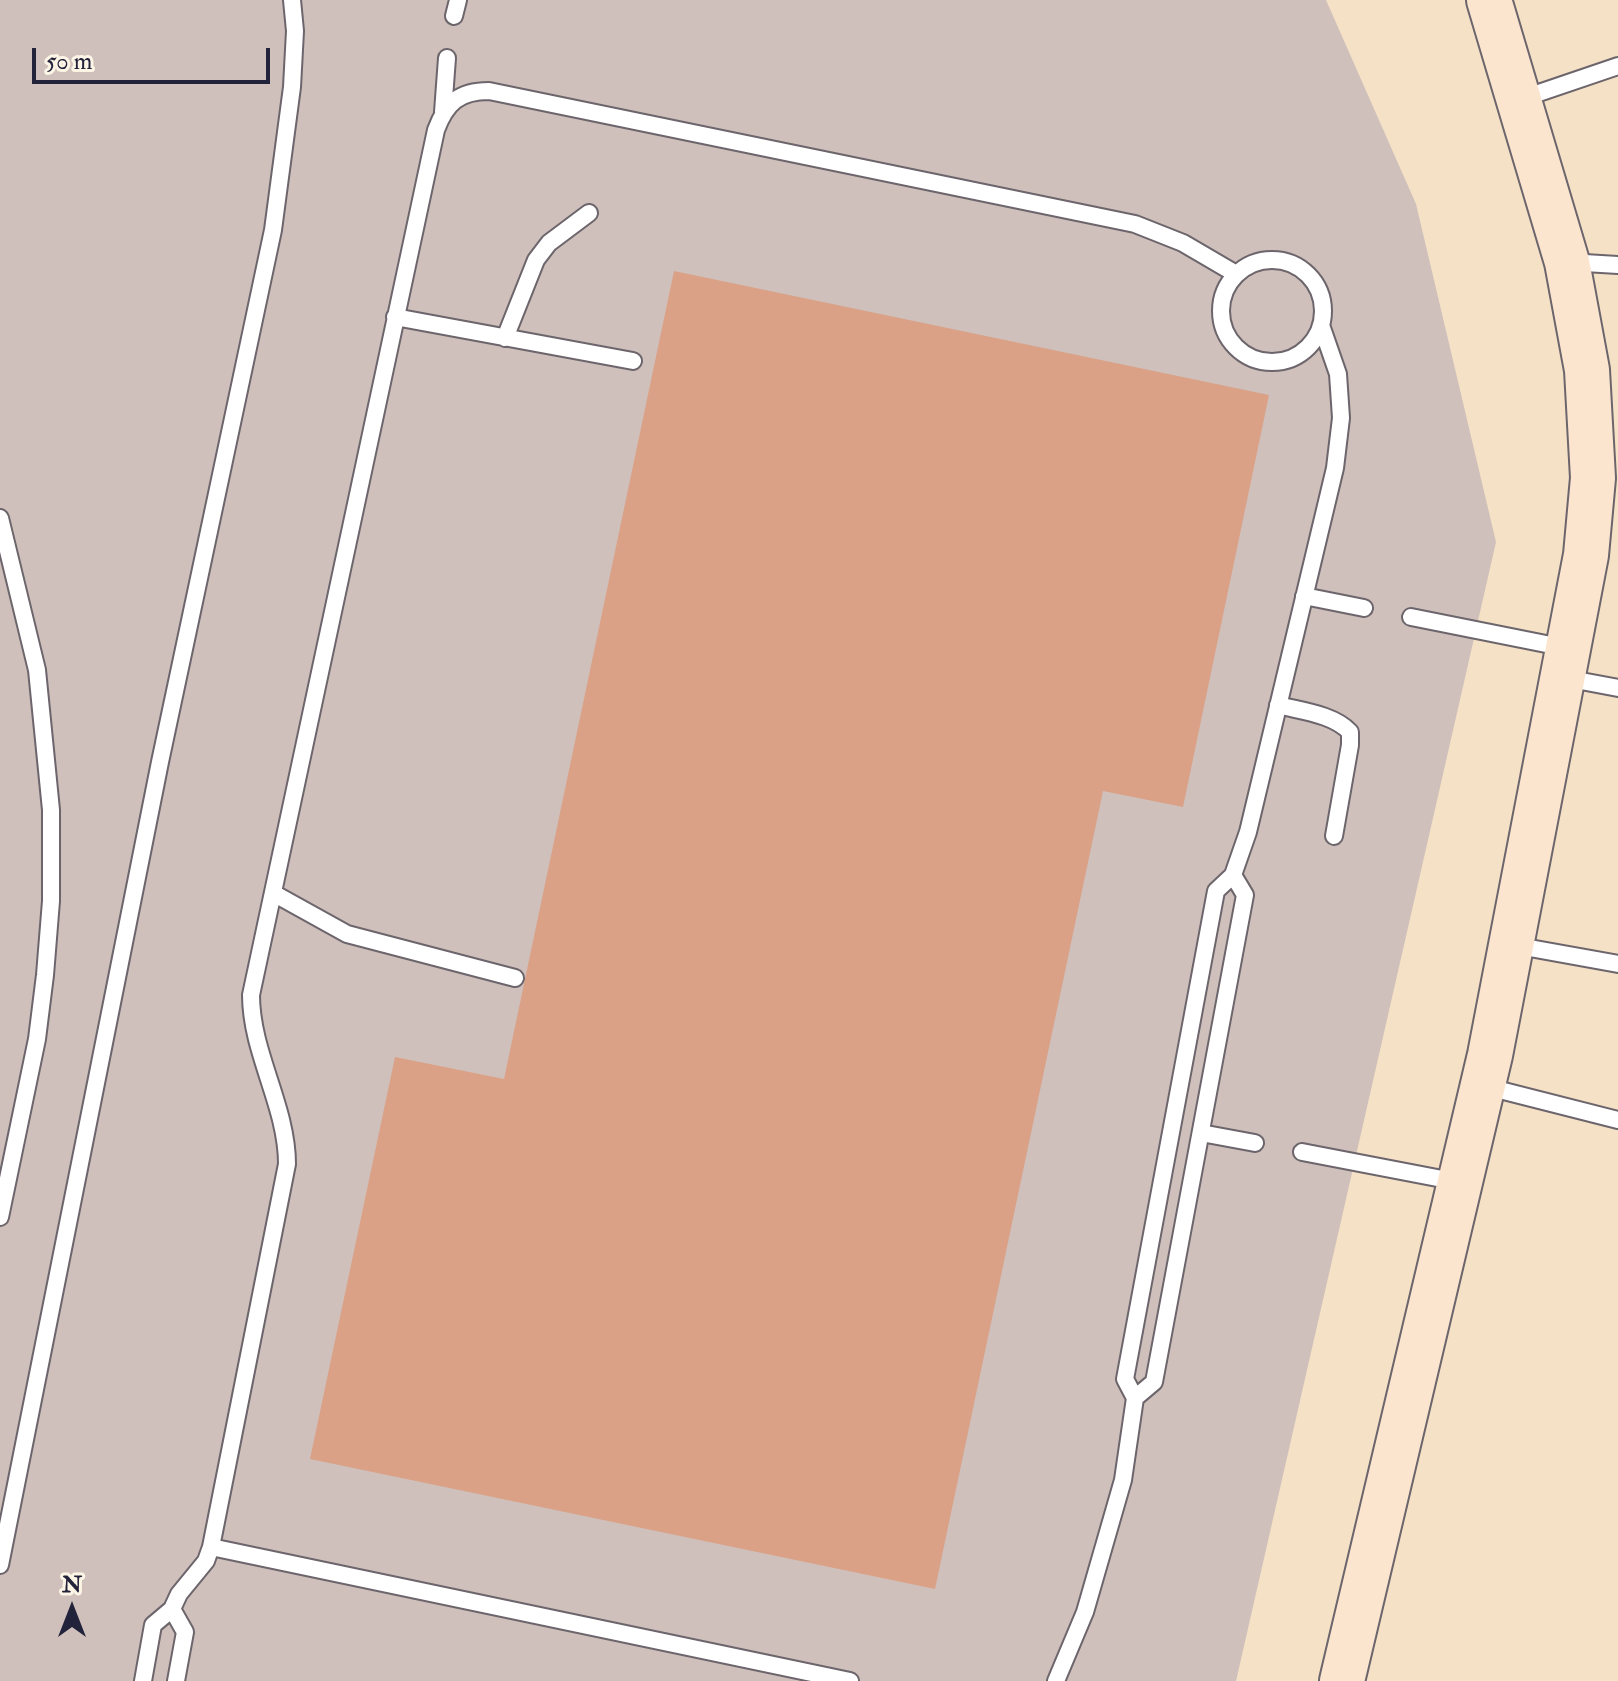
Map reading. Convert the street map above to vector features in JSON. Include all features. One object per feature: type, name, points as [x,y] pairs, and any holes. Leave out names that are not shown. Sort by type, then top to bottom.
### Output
[{"type":"street","points":[[1342,1681],[1483,1086],[1586,555],[1593,478],[1587,370],[1567,262],[1489,0]]},
{"type":"lane","points":[[0,1565],[157,778],[273,230],[292,87],[295,31],[292,0]]},
{"type":"lane","points":[[143,1681],[153,1625],[172,1609],[179,1594],[206,1561],[211,1547],[287,1164],[287,1143],[251,1020],[251,995],[395,317],[436,130],[443,112],[447,58]]},
{"type":"lane","points":[[1519,100],[1618,66]]},
{"type":"lane","points":[[443,112],[457,96],[472,91],[489,91],[1135,224],[1183,243],[1236,274]]},
{"type":"lane","points":[[505,338],[536,260],[549,243],[589,213]]},
{"type":"lane","points":[[1266,260],[1283,261],[1298,267],[1311,278],[1320,292],[1323,308],[1321,325],[1313,341],[1301,353],[1286,360],[1269,362],[1252,358],[1237,349],[1226,336],[1221,319],[1221,302],[1226,287],[1236,274],[1250,264],[1266,260]]},
{"type":"lane","points":[[1567,262],[1618,265]]},
{"type":"lane","points":[[395,317],[633,361]]},
{"type":"lane","points":[[1056,1681],[1085,1612],[1123,1480],[1135,1398],[1125,1379],[1216,891],[1233,875],[1248,832],[1335,468],[1341,418],[1338,374],[1321,325]]},
{"type":"lane","points":[[0,518],[37,670],[51,810],[51,901],[37,1039],[0,1217]]},
{"type":"lane","points":[[1304,596],[1364,608]]},
{"type":"lane","points":[[1411,617],[1565,663],[1618,688]]},
{"type":"lane","points":[[1278,705],[1329,719],[1350,732],[1334,836]]},
{"type":"lane","points":[[1135,1398],[1154,1382],[1201,1133],[1245,895],[1233,875]]},
{"type":"lane","points":[[273,893],[347,934],[515,978]]},
{"type":"lane","points":[[1511,945],[1618,964]]},
{"type":"lane","points":[[1483,1086],[1618,1120]]},
{"type":"lane","points":[[1201,1133],[1255,1143]]},
{"type":"lane","points":[[1302,1152],[1460,1182]]},
{"type":"lane","points":[[211,1547],[850,1681]]},
{"type":"lane","points":[[172,1609],[185,1632],[176,1681]]},
{"type":"shaded area","points":[[0,0],[1326,0],[1416,204],[1496,542],[1236,1681],[0,1681]]},
{"type":"building","points":[[674,271],[1269,395],[1183,807],[1103,791],[935,1589],[310,1459],[395,1057],[504,1079]]}]
